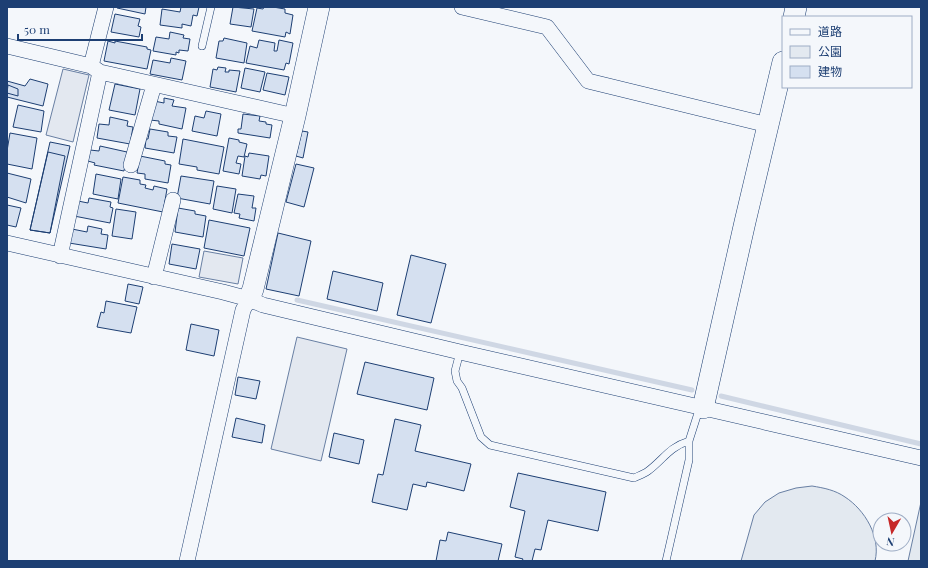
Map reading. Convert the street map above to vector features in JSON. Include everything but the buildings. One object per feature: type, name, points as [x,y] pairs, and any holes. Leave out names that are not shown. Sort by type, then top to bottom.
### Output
[{"type":"street","points":[[60,256],[106,7]]},
{"type":"street","points":[[187,561],[243,310],[253,289],[295,116],[319,7]]},
{"type":"street","points":[[462,7],[547,27],[588,81],[768,124]]},
{"type":"street","points":[[7,46],[154,85],[295,116]]},
{"type":"street","points":[[703,408],[782,66]]},
{"type":"street","points":[[131,165],[154,85]]},
{"type":"street","points":[[154,277],[173,200]]},
{"type":"street","points":[[7,243],[249,299],[263,304],[460,352],[921,458]]},
{"type":"lane","points":[[202,46],[211,7]]},
{"type":"lane","points":[[460,352],[455,371],[457,381],[462,388],[481,437],[490,445],[634,478],[647,472],[668,451],[679,444],[689,441]]},
{"type":"lane","points":[[666,561],[689,460],[689,441],[697,416],[703,408]]},
{"type":"green space","points":[[812,486],[825,489],[837,493],[852,502],[870,525],[872,531],[872,552],[876,552],[875,561],[741,561],[754,515],[765,502],[779,493],[796,488]]},
{"type":"green space","points":[[921,502],[921,561],[908,561],[910,552],[912,552],[912,543]]},
{"type":"shaded area","points":[[63,69],[89,75],[73,142],[46,135]]},
{"type":"shaded area","points":[[204,251],[243,258],[238,284],[199,277]]},
{"type":"shaded area","points":[[297,337],[347,349],[321,461],[271,449]]},
{"type":"waterway","points":[[297,300],[692,390]]},
{"type":"waterway","points":[[721,396],[921,444]]}]
